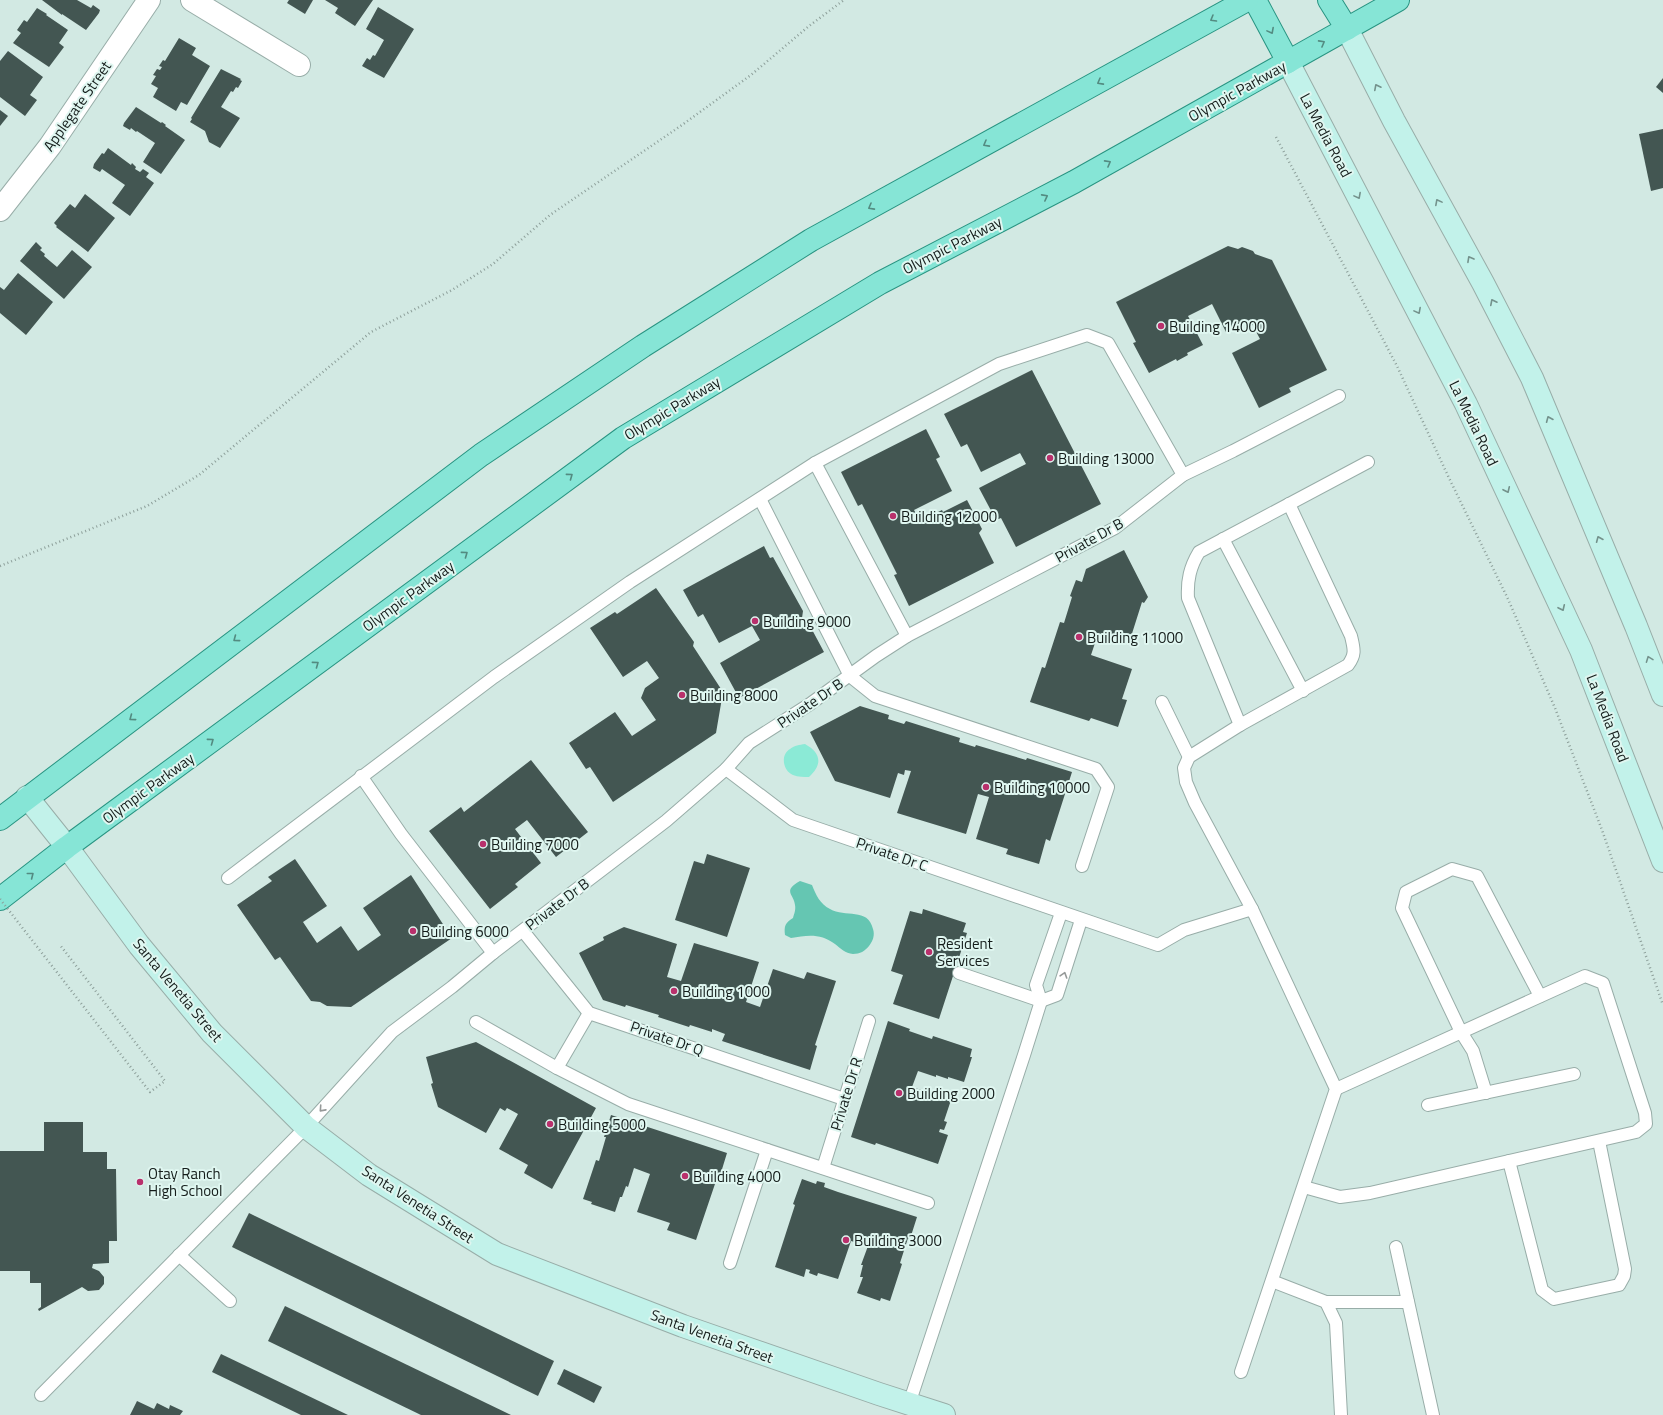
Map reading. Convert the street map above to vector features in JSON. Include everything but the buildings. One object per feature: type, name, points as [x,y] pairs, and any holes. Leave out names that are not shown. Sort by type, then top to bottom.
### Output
[{"type":"main road","points":[[0,819],[27,797],[481,455],[642,346],[811,240],[1247,0]]},
{"type":"main road","name":"La Media Road","points":[[1255,0],[1466,404],[1582,650],[1663,861]]},
{"type":"main road","points":[[1329,0],[1347,29],[1394,121],[1483,283],[1532,378],[1636,626],[1663,695]]},
{"type":"main road","name":"Olympic Parkway","points":[[0,899],[623,438],[880,283],[1074,182],[1398,0]]},
{"type":"main road","name":"Santa Venetia Street","points":[[27,797],[67,848],[139,946],[212,1033],[306,1127],[369,1175],[497,1254],[683,1326],[908,1410],[944,1415]]},
{"type":"street","name":"Applegate Street","points":[[0,210],[50,146],[149,0]]},
{"type":"street","points":[[192,0],[299,65]]},
{"type":"lane","points":[[228,878],[360,776],[494,677],[630,582],[816,463],[999,364],[1087,335],[1108,343],[1183,475]]},
{"type":"lane","name":"Private Dr B","points":[[41,1395],[306,1127],[392,1032],[452,988],[493,954],[666,822],[726,770],[750,743],[810,704],[876,656],[907,636],[1115,528],[1183,475],[1234,451],[1339,396]]},
{"type":"lane","points":[[1240,725],[1188,598],[1189,576],[1192,564],[1199,552],[1368,462]]},
{"type":"lane","points":[[816,463],[907,636]]},
{"type":"lane","points":[[760,499],[850,676],[875,696],[1096,770],[1108,788],[1082,866]]},
{"type":"lane","points":[[1241,1372],[1336,1089],[1252,909],[1192,796],[1186,782],[1184,768],[1189,757],[1240,725],[1348,665],[1353,657],[1354,648],[1351,636],[1289,504]]},
{"type":"lane","points":[[1223,539],[1303,691]]},
{"type":"lane","points":[[1162,702],[1189,757]]},
{"type":"lane","name":"Private Dr C","points":[[726,770],[794,820],[1158,946],[1184,930],[1252,909]]},
{"type":"lane","points":[[360,776],[401,834],[493,954]]},
{"type":"lane","points":[[1486,1093],[1473,1052],[1461,1032],[1402,908],[1406,892],[1452,870],[1477,876],[1540,996]]},
{"type":"lane","points":[[908,1410],[1041,1001],[1036,985],[1071,916]]},
{"type":"lane","points":[[959,974],[1041,1001],[1057,995],[1071,916]]},
{"type":"lane","points":[[523,931],[589,1013],[557,1068]]},
{"type":"lane","points":[[1304,1187],[1340,1198],[1370,1193],[1636,1132],[1646,1124],[1645,1114],[1604,983],[1585,976],[1336,1089]]},
{"type":"lane","name":"Private Dr Q","points":[[589,1013],[844,1099]]},
{"type":"lane","name":"Private Dr R","points":[[823,1168],[869,1021]]},
{"type":"lane","points":[[476,1022],[557,1068],[628,1104],[928,1204]]},
{"type":"lane","points":[[1428,1105],[1574,1074]]},
{"type":"lane","points":[[1509,1161],[1542,1290],[1554,1299],[1619,1285],[1624,1276],[1625,1269],[1599,1141]]},
{"type":"lane","points":[[730,1263],[767,1150]]},
{"type":"lane","points":[[1396,1247],[1433,1415]]},
{"type":"lane","points":[[179,1256],[230,1302]]},
{"type":"lane","points":[[1272,1282],[1326,1302],[1408,1302]]},
{"type":"lane","points":[[1326,1302],[1336,1323],[1341,1415]]},
{"type":"path","points":[[0,566],[147,506],[199,475],[371,332],[452,290],[493,264],[550,215],[720,98],[751,75],[809,26],[844,0]]},
{"type":"path","points":[[1276,137],[1397,366],[1449,478],[1508,599],[1555,708],[1596,816],[1663,1005]]},
{"type":"path","points":[[0,899],[150,1092],[165,1081],[60,945]]},
{"type":"shaded area","points":[[805,744],[817,755],[818,763],[817,768],[809,777],[799,777],[793,775],[787,770],[784,759],[787,752],[794,747]]},
{"type":"shaded area","points":[[800,881],[812,885],[821,902],[830,909],[836,912],[861,915],[870,922],[874,933],[873,940],[864,951],[853,954],[845,952],[830,940],[819,936],[791,938],[785,935],[786,925],[793,918],[795,910],[794,901],[790,890],[791,887]]},
{"type":"place","name":"Building 14000","points":[[1161,326]]},
{"type":"place","name":"Building 13000","points":[[1050,458]]},
{"type":"place","name":"Building 12000","points":[[893,516]]},
{"type":"place","name":"Building 9000","points":[[755,621]]},
{"type":"place","name":"Building 11000","points":[[1079,637]]},
{"type":"place","name":"Building 8000","points":[[682,695]]},
{"type":"place","name":"Building 10000","points":[[986,787]]},
{"type":"place","name":"Building 7000","points":[[483,844]]},
{"type":"place","name":"Building 6000","points":[[413,931]]},
{"type":"place","name":"Resident Services","points":[[929,952]]},
{"type":"place","name":"Building 1000","points":[[674,991]]},
{"type":"place","name":"Building 2000","points":[[899,1093]]},
{"type":"place","name":"Building 5000","points":[[550,1124]]},
{"type":"place","name":"Building 4000","points":[[685,1176]]},
{"type":"place","name":"Otay Ranch High School","points":[[140,1182]]},
{"type":"place","name":"Building 3000","points":[[846,1240]]}]
